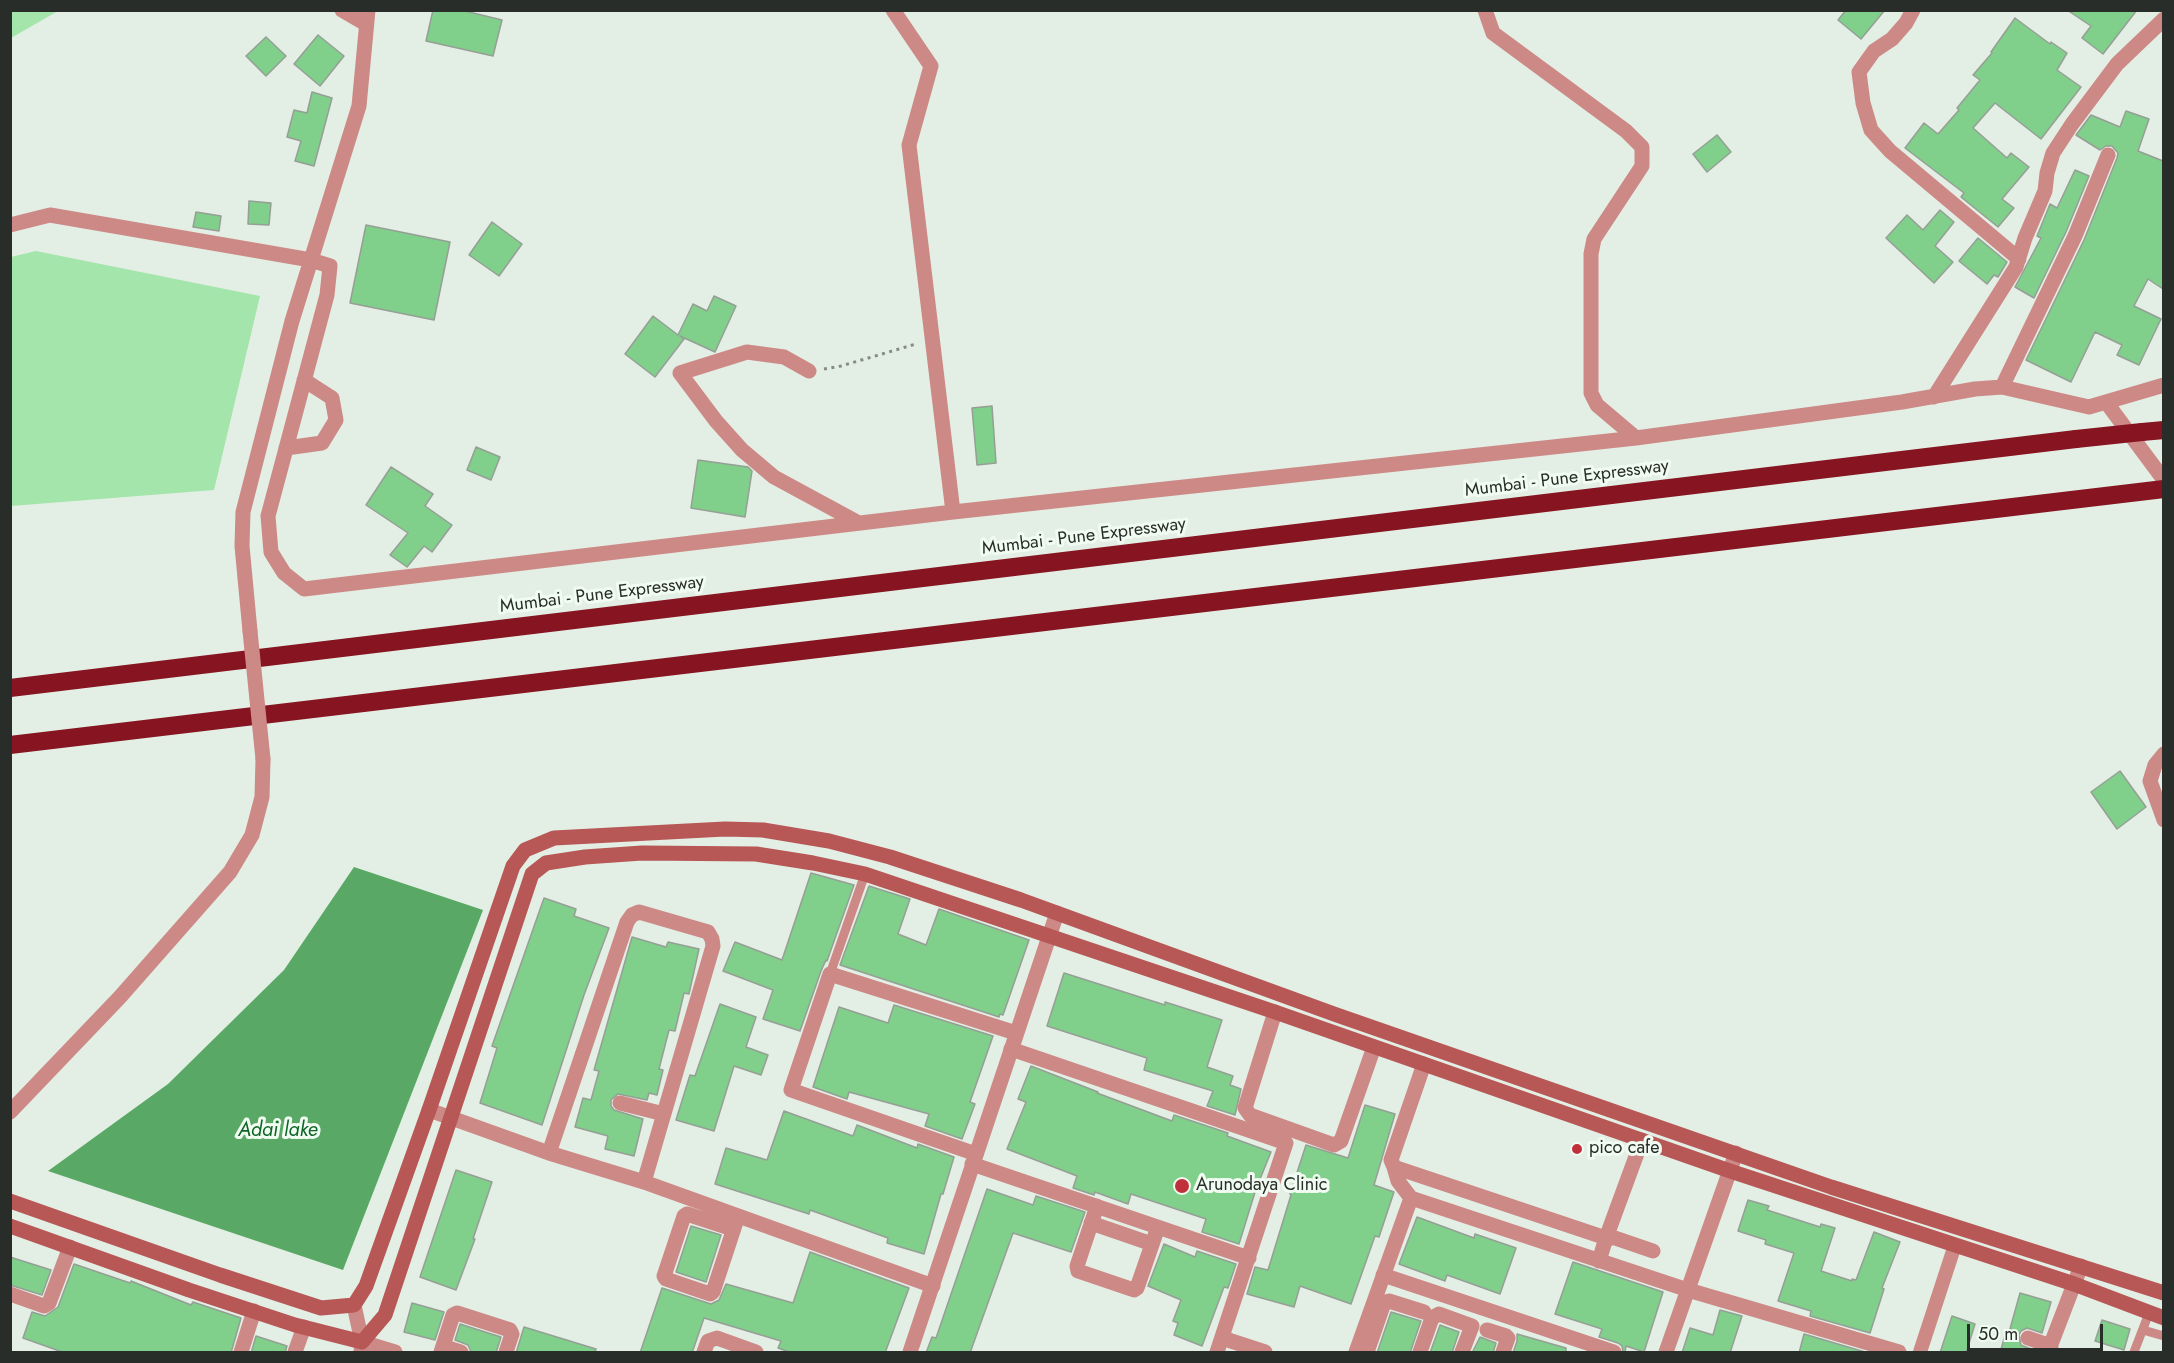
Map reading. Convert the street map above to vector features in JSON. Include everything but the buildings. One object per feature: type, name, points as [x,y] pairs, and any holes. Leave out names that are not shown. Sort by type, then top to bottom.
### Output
[{"type":"highway","name":"Mumbai - Pune Expressway","points":[[10,688],[2163,430]]},
{"type":"highway","points":[[10,745],[2163,489]]},
{"type":"main road","points":[[10,1201],[321,1308],[354,1305],[366,1286],[513,866],[525,850],[554,838],[725,829],[763,830],[829,841],[891,857],[1057,913],[1323,1010],[1831,1187],[2163,1293]]},
{"type":"main road","points":[[10,1226],[189,1290],[361,1347],[385,1315],[532,874],[546,863],[642,853],[756,854],[865,874],[1275,1012],[1730,1171],[2074,1284],[2156,1315]]},
{"type":"street","points":[[10,1112],[120,997],[230,872],[252,835],[262,797],[263,759],[242,546],[243,512],[292,321],[359,106],[367,17],[342,10]]},
{"type":"street","points":[[893,10],[931,66],[909,145],[953,512]]},
{"type":"street","points":[[1485,10],[1493,33],[1626,131],[1642,147],[1642,166],[1594,239],[1591,254],[1591,393],[1597,405],[1636,438]]},
{"type":"street","points":[[1913,10],[1892,39],[1874,51],[1859,72],[1863,103],[1871,130],[1890,151],[2019,259]]},
{"type":"street","points":[[1934,397],[1980,328],[2016,267],[2045,191],[2047,173],[2054,153],[2072,124],[2117,64],[2163,19]]},
{"type":"street","points":[[2002,387],[2075,236],[2108,155]]},
{"type":"street","points":[[10,225],[50,215],[311,260],[330,266],[327,295],[268,516],[271,552],[284,573],[304,589],[953,512],[1636,438],[1934,397],[1975,389],[2002,387],[2089,406],[2163,386]]},
{"type":"street","points":[[809,371],[784,357],[747,352],[680,373],[716,421],[742,450],[774,477],[858,523]]},
{"type":"street","points":[[286,448],[322,443],[336,420],[332,398],[304,380]]},
{"type":"street","points":[[2106,402],[2163,480]]},
{"type":"street","points":[[2163,754],[2155,765],[2150,781],[2163,820]]},
{"type":"street","points":[[549,1153],[627,922],[632,915],[639,912],[708,933],[713,946],[644,1182]]},
{"type":"street","points":[[910,1353],[1057,913]]},
{"type":"street","points":[[1016,1033],[830,974],[791,1090],[1097,1206],[1249,1258]]},
{"type":"street","points":[[1275,1012],[1245,1108],[1250,1115],[1334,1146],[1341,1142],[1374,1047]]},
{"type":"street","points":[[1011,1049],[1286,1143],[1224,1346],[1265,1353]]},
{"type":"street","points":[[1424,1064],[1391,1160],[1398,1181],[1411,1198],[1688,1290],[1899,1353]]},
{"type":"street","points":[[620,1103],[664,1114]]},
{"type":"street","points":[[429,1110],[549,1153],[644,1182],[736,1222],[933,1286]]},
{"type":"street","points":[[1599,1261],[1642,1140]]},
{"type":"street","points":[[1666,1353],[1736,1153]]},
{"type":"street","points":[[601,1168],[605,1159],[624,1165]]},
{"type":"street","points":[[1394,1167],[1606,1238],[1615,1238],[1653,1251]]},
{"type":"street","points":[[1367,1353],[1370,1329],[1383,1275],[1411,1198]]},
{"type":"street","points":[[1097,1206],[1077,1266],[1078,1271],[1134,1290],[1137,1288],[1158,1227]]},
{"type":"street","points":[[687,1214],[736,1222],[713,1292],[710,1294],[666,1279],[664,1276],[684,1216],[687,1214]]},
{"type":"street","points":[[1091,1223],[1152,1244]]},
{"type":"street","points":[[1920,1353],[1955,1245]]},
{"type":"street","points":[[10,1294],[44,1306],[49,1303],[70,1247]]},
{"type":"street","points":[[2028,1338],[2050,1349],[2081,1266]]},
{"type":"street","points":[[1383,1275],[1614,1353]]},
{"type":"street","points":[[1404,1306],[1412,1284]]},
{"type":"street","points":[[1356,1353],[1384,1303],[1389,1301],[1424,1312]]},
{"type":"street","points":[[354,1305],[361,1347],[395,1353]]},
{"type":"street","points":[[1462,1353],[1479,1328],[1478,1308]]},
{"type":"street","points":[[241,1353],[254,1311]]},
{"type":"street","points":[[460,1353],[442,1349],[453,1315],[457,1313],[510,1330],[512,1334],[506,1353]]},
{"type":"street","points":[[1420,1353],[1435,1315],[1439,1314],[1506,1336],[1508,1338],[1503,1353]]},
{"type":"street","points":[[295,1353],[304,1327]]},
{"type":"street","points":[[704,1353],[708,1341],[717,1338],[756,1353]]},
{"type":"lane","points":[[830,974],[865,874]]},
{"type":"lane","points":[[2134,1353],[2143,1330],[2156,1315]]},
{"type":"lane","points":[[2143,1330],[2163,1336]]},
{"type":"path","points":[[809,371],[841,366],[932,339]]},
{"type":"shaded area","points":[[11,10],[58,10],[58,11],[11,38]]},
{"type":"shaded area","points":[[36,251],[260,296],[214,490],[11,506],[11,257]]},
{"type":"water","name":"Adai lake","points":[[354,867],[483,910],[343,1270],[48,1171],[168,1084],[284,970]]},
{"type":"place","name":"pico cafe","points":[[1577,1149]]},
{"type":"place","name":"Arunodaya Clinic","points":[[1182,1186]]}]
